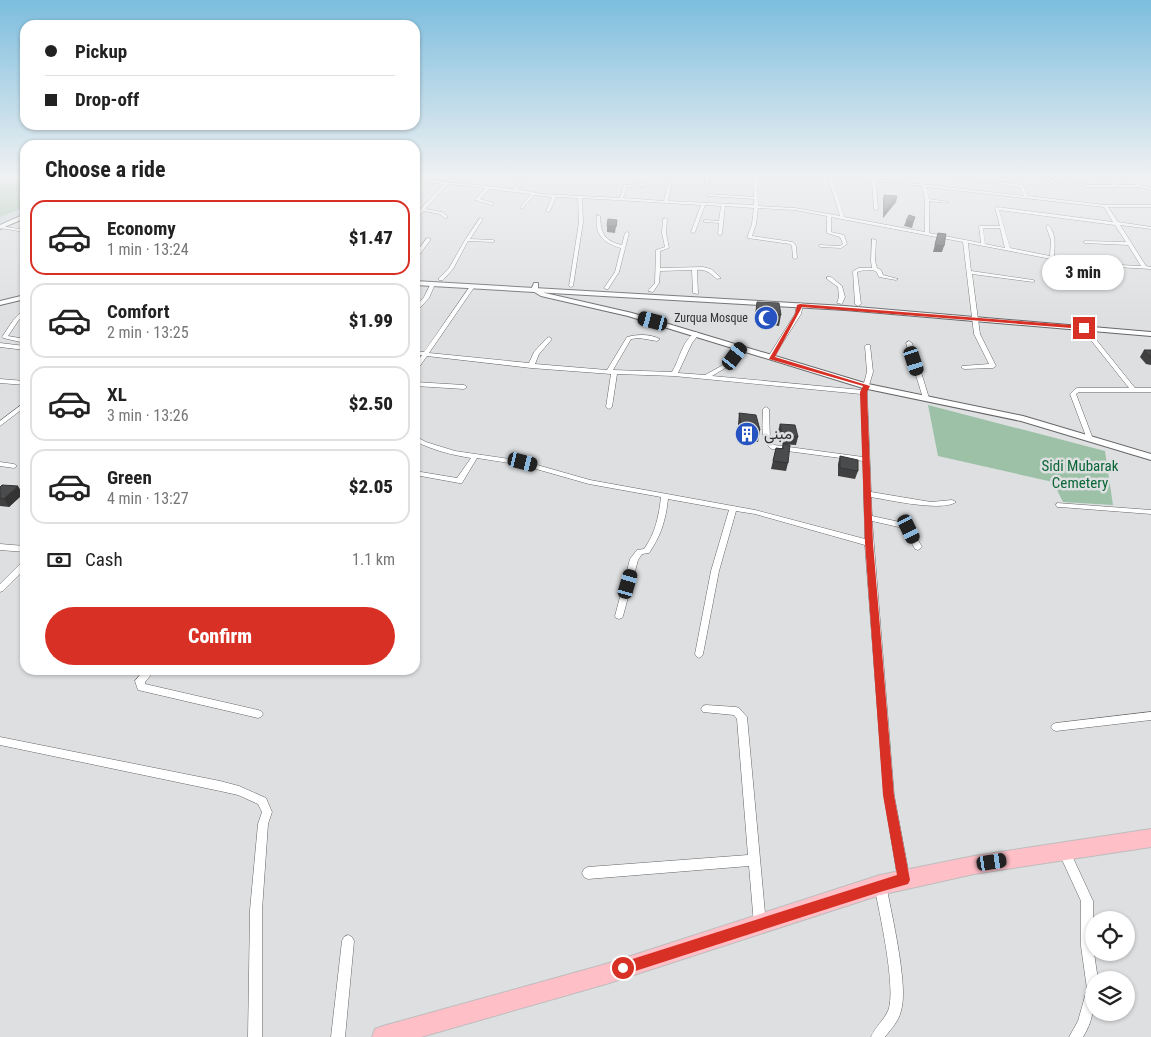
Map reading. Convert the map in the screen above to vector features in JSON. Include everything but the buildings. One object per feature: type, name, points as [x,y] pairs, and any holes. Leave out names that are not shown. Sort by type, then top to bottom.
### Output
[{"type":"main road","points":[[420,279],[473,286],[571,286],[858,304],[1151,329]]},
{"type":"main road","points":[[420,283],[535,287],[975,315],[1151,334]]},
{"type":"main road","points":[[0,297],[20,293]]},
{"type":"main road","points":[[0,303],[20,298]]},
{"type":"main road","points":[[383,1037],[606,974],[880,885],[974,865],[1151,838]]},
{"type":"street","points":[[420,305],[437,282],[452,269],[478,223]]},
{"type":"street","points":[[571,286],[581,223]]},
{"type":"street","points":[[598,223],[598,229],[603,238],[610,244],[623,247]]},
{"type":"street","points":[[651,291],[657,283],[658,250],[667,248],[664,233],[665,223]]},
{"type":"street","points":[[693,232],[696,223]]},
{"type":"street","points":[[720,234],[722,223]]},
{"type":"street","points":[[754,223],[754,229],[749,237],[791,243],[794,246],[795,258]]},
{"type":"street","points":[[821,246],[841,247],[845,244],[842,236],[829,233],[829,223]]},
{"type":"street","points":[[874,223],[1069,261],[1148,268]]},
{"type":"street","points":[[927,223],[927,234]]},
{"type":"street","points":[[1001,223],[1008,249]]},
{"type":"street","points":[[1116,223],[1148,268]]},
{"type":"street","points":[[1119,223],[1151,228]]},
{"type":"street","points":[[1048,226],[1053,240],[1052,258]]},
{"type":"street","points":[[0,227],[20,231]]},
{"type":"street","points":[[983,244],[981,227],[1002,228]]},
{"type":"street","points":[[606,288],[617,272],[627,232]]},
{"type":"street","points":[[915,239],[916,232]]},
{"type":"street","points":[[420,250],[429,239]]},
{"type":"street","points":[[467,240],[493,242]]},
{"type":"street","points":[[874,240],[873,261],[875,269]]},
{"type":"street","points":[[964,367],[993,366],[977,334],[965,241]]},
{"type":"street","points":[[1085,242],[1130,244]]},
{"type":"street","points":[[1069,261],[1076,285]]},
{"type":"street","points":[[658,270],[694,268],[709,270],[720,278]]},
{"type":"street","points":[[694,268],[696,293]]},
{"type":"street","points":[[858,304],[855,269],[875,269],[879,270],[881,276],[896,279]]},
{"type":"street","points":[[969,272],[1034,281]]},
{"type":"street","points":[[829,278],[840,286],[842,297],[840,303]]},
{"type":"street","points":[[420,362],[473,286]]},
{"type":"street","points":[[535,287],[543,296],[630,314],[865,389]]},
{"type":"street","points":[[771,358],[798,314],[800,305]]},
{"type":"street","points":[[20,315],[14,326],[5,336],[20,340]]},
{"type":"street","points":[[1084,328],[1132,388]]},
{"type":"street","points":[[674,374],[681,363],[689,340],[696,334]]},
{"type":"street","points":[[609,407],[611,372],[629,338],[640,336],[657,338]]},
{"type":"street","points":[[531,366],[536,353],[548,339]]},
{"type":"street","points":[[909,343],[926,398]]},
{"type":"street","points":[[0,345],[20,347]]},
{"type":"street","points":[[868,346],[870,372],[865,389],[869,543],[889,795],[904,880]]},
{"type":"street","points":[[707,376],[725,366],[741,348]]},
{"type":"street","points":[[420,353],[531,366],[707,376],[865,389],[926,398],[1023,419],[1151,457]]},
{"type":"street","points":[[0,381],[20,383]]},
{"type":"street","points":[[420,384],[464,387]]},
{"type":"street","points":[[1090,439],[1073,394],[1077,390],[1132,388],[1150,391]]},
{"type":"street","points":[[0,424],[20,408]]},
{"type":"street","points":[[766,409],[767,441],[772,448],[867,460]]},
{"type":"street","points":[[420,440],[440,449],[475,457],[523,462],[589,482],[755,512],[869,543]]},
{"type":"street","points":[[420,474],[459,481],[475,457]]},
{"type":"street","points":[[0,464],[14,466]]},
{"type":"street","points":[[868,494],[931,504],[952,502]]},
{"type":"street","points":[[619,616],[634,559],[640,552],[646,551],[656,536],[662,519],[665,495]]},
{"type":"street","points":[[1060,505],[1151,512]]},
{"type":"street","points":[[699,654],[716,571],[733,509]]},
{"type":"street","points":[[868,518],[906,526],[918,547]]},
{"type":"street","points":[[0,547],[20,549]]},
{"type":"street","points":[[0,589],[20,569]]},
{"type":"street","points":[[145,675],[140,681],[141,687],[258,714]]},
{"type":"street","points":[[706,709],[736,711],[742,717],[760,924]]},
{"type":"street","points":[[1056,727],[1151,716]]},
{"type":"street","points":[[0,741],[220,786],[239,791],[262,801],[266,812],[263,824],[256,910],[255,1037]]},
{"type":"street","points":[[1064,851],[1087,901],[1087,946],[1093,989],[1084,1024],[1076,1037]]},
{"type":"street","points":[[588,873],[754,860]]},
{"type":"street","points":[[878,1037],[894,1012],[896,1001],[891,950],[880,885]]},
{"type":"street","points":[[338,1037],[348,942]]},
{"type":"green space","name":"Sidi Mubarak Cemetery","points":[[928,405],[1105,451],[1113,505],[1063,502],[1053,482],[938,456]]},
{"type":"place","name":"Zurqua Mosque","points":[[766,318]]},
{"type":"place","name":"مبنى","points":[[747,434]]},
{"type":"route","points":[[623,968],[880,885],[904,880],[889,795],[869,543],[864,392],[866,386],[771,358],[798,314],[800,305],[1084,328]]}]
